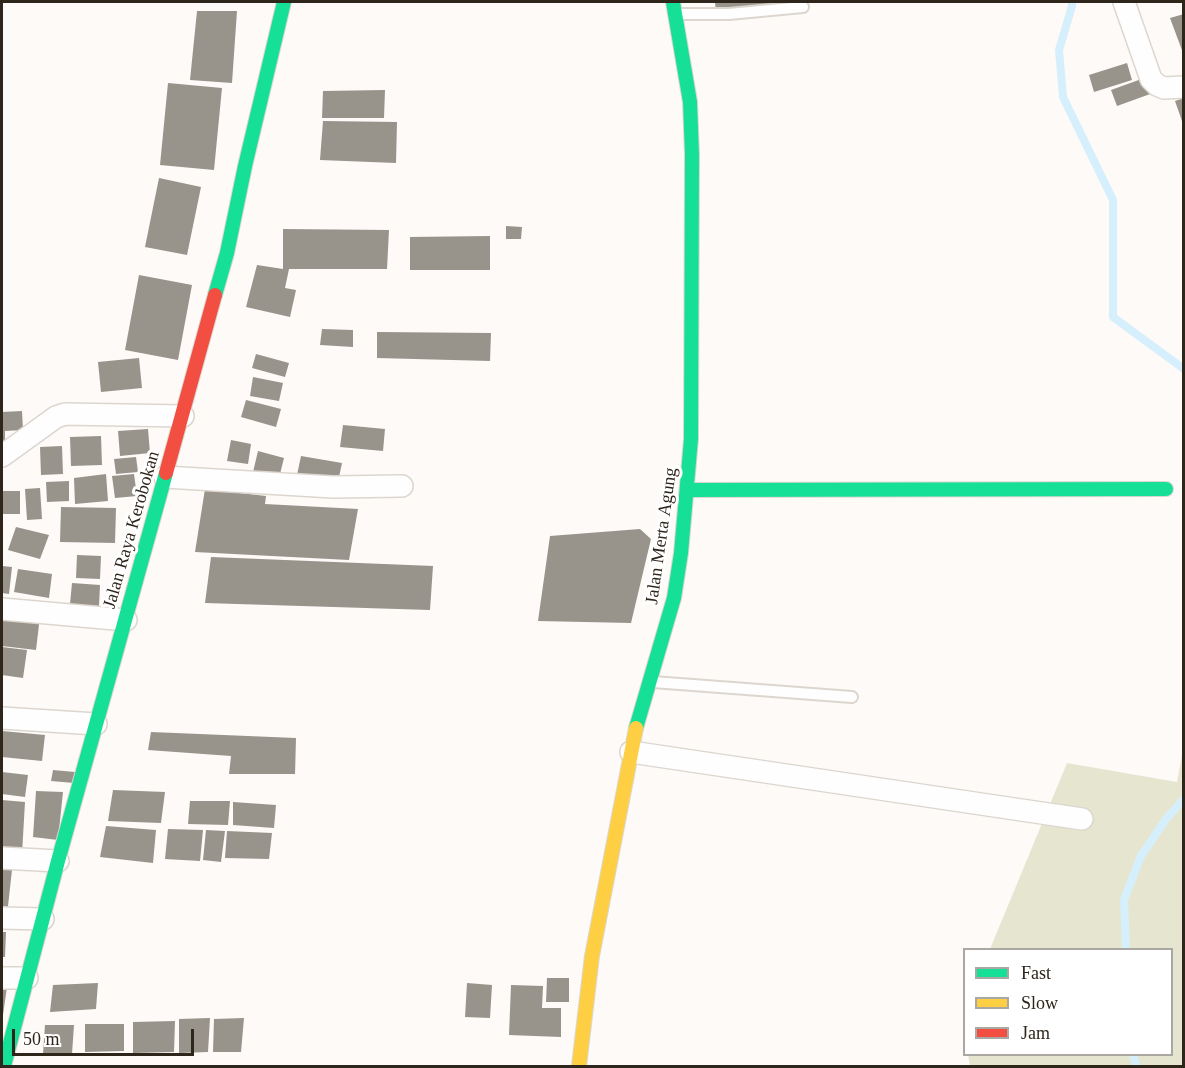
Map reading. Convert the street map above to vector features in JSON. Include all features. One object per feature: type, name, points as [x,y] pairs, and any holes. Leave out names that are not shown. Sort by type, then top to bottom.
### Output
[{"type":"street","name":"Jalan Raya Kerobokan","points":[[4,1066],[58,861],[227,253],[284,2]]},
{"type":"street","points":[[1124,2],[1151,79],[1164,88],[1184,87]]},
{"type":"street","name":"Jalan Merta Agung","points":[[579,1066],[592,956],[638,719],[674,598],[687,490],[692,377],[692,155],[690,102],[674,8]]},
{"type":"street","points":[[2,456],[26,436],[56,417],[76,413],[183,416]]},
{"type":"street","points":[[165,477],[333,487],[402,486]]},
{"type":"street","points":[[687,490],[1166,489]]},
{"type":"street","points":[[2,609],[126,620]]},
{"type":"street","points":[[2,718],[96,724]]},
{"type":"street","points":[[631,752],[1082,819]]},
{"type":"street","points":[[2,858],[58,861]]},
{"type":"street","points":[[2,918],[43,919]]},
{"type":"street","points":[[2,978],[27,978]]},
{"type":"lane","points":[[674,8],[729,14],[803,7]]},
{"type":"lane","points":[[650,682],[852,697]]},
{"type":"green space","points":[[1183,750],[1183,1066],[970,1066],[968,1056],[1173,1056],[1173,948],[990,948],[1067,763],[1177,782]]},
{"type":"building","points":[[715,2],[782,2],[782,8],[716,13]]},
{"type":"building","points":[[197,11],[237,11],[232,83],[190,80]]},
{"type":"building","points":[[1184,14],[1184,53],[1183,53],[1170,18]]},
{"type":"building","points":[[1127,63],[1132,80],[1094,92],[1089,75]]},
{"type":"building","points":[[1147,77],[1153,93],[1117,106],[1111,90]]},
{"type":"building","points":[[168,83],[222,88],[214,170],[160,165]]},
{"type":"building","points":[[385,90],[384,118],[322,118],[323,91]]},
{"type":"building","points":[[1184,98],[1184,124],[1183,124],[1175,101]]},
{"type":"building","points":[[323,121],[397,122],[396,163],[320,160]]},
{"type":"building","points":[[159,178],[201,187],[187,255],[145,247]]},
{"type":"building","points":[[506,226],[522,227],[521,239],[506,239]]},
{"type":"building","points":[[283,229],[389,230],[387,269],[289,269],[285,288],[296,290],[290,317],[246,307],[257,265],[283,269]]},
{"type":"building","points":[[490,236],[490,270],[410,270],[410,237]]},
{"type":"building","points":[[139,275],[192,285],[178,360],[125,350]]},
{"type":"building","points":[[322,329],[353,330],[353,347],[320,345]]},
{"type":"building","points":[[377,332],[491,333],[490,361],[377,358]]},
{"type":"building","points":[[256,354],[289,363],[285,377],[252,368]]},
{"type":"building","points":[[139,358],[142,388],[101,392],[98,362]]},
{"type":"building","points":[[253,377],[283,383],[279,401],[250,396]]},
{"type":"building","points":[[246,400],[281,409],[276,427],[241,417]]},
{"type":"building","points":[[22,411],[23,430],[5,431],[5,447],[2,448],[2,412]]},
{"type":"building","points":[[343,425],[385,429],[383,451],[340,447]]},
{"type":"building","points":[[148,429],[150,453],[120,456],[118,431]]},
{"type":"building","points":[[101,436],[102,465],[71,466],[70,437]]},
{"type":"building","points":[[231,440],[251,444],[248,464],[227,461]]},
{"type":"building","points":[[62,446],[63,474],[41,475],[40,447]]},
{"type":"building","points":[[258,451],[284,458],[279,478],[253,472]]},
{"type":"building","points":[[301,456],[342,463],[338,482],[297,475]]},
{"type":"building","points":[[136,457],[138,472],[116,474],[114,459]]},
{"type":"building","points":[[106,474],[108,501],[75,504],[74,478]]},
{"type":"building","points":[[134,474],[137,496],[115,498],[112,476]]},
{"type":"building","points":[[69,481],[69,501],[47,502],[46,482]]},
{"type":"building","points":[[40,488],[42,519],[27,520],[25,489]]},
{"type":"building","points":[[205,489],[266,496],[265,504],[358,509],[349,560],[195,552]]},
{"type":"building","points":[[2,491],[20,491],[20,514],[2,514]]},
{"type":"building","points":[[61,507],[116,508],[115,543],[60,542]]},
{"type":"building","points":[[16,527],[49,535],[40,559],[8,550]]},
{"type":"building","points":[[640,529],[651,539],[631,623],[538,621],[550,536]]},
{"type":"building","points":[[77,555],[101,556],[100,579],[76,578]]},
{"type":"building","points":[[211,557],[433,566],[430,610],[205,603]]},
{"type":"building","points":[[2,566],[12,567],[9,594],[2,593]]},
{"type":"building","points":[[18,569],[52,574],[49,598],[14,592]]},
{"type":"building","points":[[72,583],[100,585],[99,606],[70,604]]},
{"type":"building","points":[[2,612],[40,616],[36,650],[2,646]]},
{"type":"building","points":[[2,647],[27,650],[23,678],[2,675]]},
{"type":"building","points":[[2,731],[45,735],[42,761],[2,757]]},
{"type":"building","points":[[151,732],[296,738],[295,774],[229,774],[231,756],[148,750]]},
{"type":"building","points":[[53,770],[75,772],[74,783],[51,781]]},
{"type":"building","points":[[2,772],[28,775],[25,797],[2,794]]},
{"type":"building","points":[[113,790],[165,792],[161,823],[108,821]]},
{"type":"building","points":[[36,791],[63,792],[58,840],[33,837]]},
{"type":"building","points":[[2,800],[25,802],[22,854],[2,853]]},
{"type":"building","points":[[190,801],[230,801],[228,825],[188,824]]},
{"type":"building","points":[[233,802],[276,805],[274,828],[233,825]]},
{"type":"building","points":[[106,826],[156,830],[153,863],[100,857]]},
{"type":"building","points":[[168,829],[203,830],[200,861],[165,859]]},
{"type":"building","points":[[206,830],[225,831],[221,862],[203,860]]},
{"type":"building","points":[[227,831],[272,833],[269,859],[225,858]]},
{"type":"building","points":[[2,869],[12,870],[7,915],[2,914]]},
{"type":"building","points":[[2,932],[6,932],[5,957],[2,957]]},
{"type":"building","points":[[547,978],[569,978],[569,1002],[546,1002]]},
{"type":"building","points":[[98,983],[96,1009],[50,1012],[53,985]]},
{"type":"building","points":[[467,983],[492,985],[490,1018],[465,1017]]},
{"type":"building","points":[[511,985],[543,986],[542,1008],[561,1008],[561,1037],[509,1035]]},
{"type":"building","points":[[2,986],[7,987],[3,1015],[2,1015]]},
{"type":"building","points":[[210,1018],[208,1052],[179,1053],[179,1019]]},
{"type":"building","points":[[244,1018],[241,1052],[213,1052],[214,1019]]},
{"type":"building","points":[[175,1021],[174,1052],[133,1053],[133,1022]]},
{"type":"building","points":[[85,1024],[124,1024],[124,1051],[85,1052]]},
{"type":"building","points":[[45,1025],[74,1025],[72,1054],[43,1054]]},
{"type":"waterway","points":[[1072,2],[1059,50],[1063,97],[1113,200],[1113,317],[1184,369]]},
{"type":"waterway","points":[[1126,948],[1124,900],[1141,856],[1166,819],[1184,799]]},
{"type":"waterway","points":[[1134,1056],[1136,1066]]},
{"type":"traffic: fast","points":[[215,295],[227,253],[284,2]]},
{"type":"traffic: fast","points":[[636,728],[674,598],[681,553],[691,439],[692,155],[690,102],[673,2]]},
{"type":"traffic: fast","points":[[4,1066],[58,861],[166,473]]},
{"type":"traffic: fast","points":[[687,490],[1166,489]]},
{"type":"traffic: slow","points":[[579,1066],[592,956],[636,728]]},
{"type":"traffic: jam","points":[[166,473],[215,295]]}]
